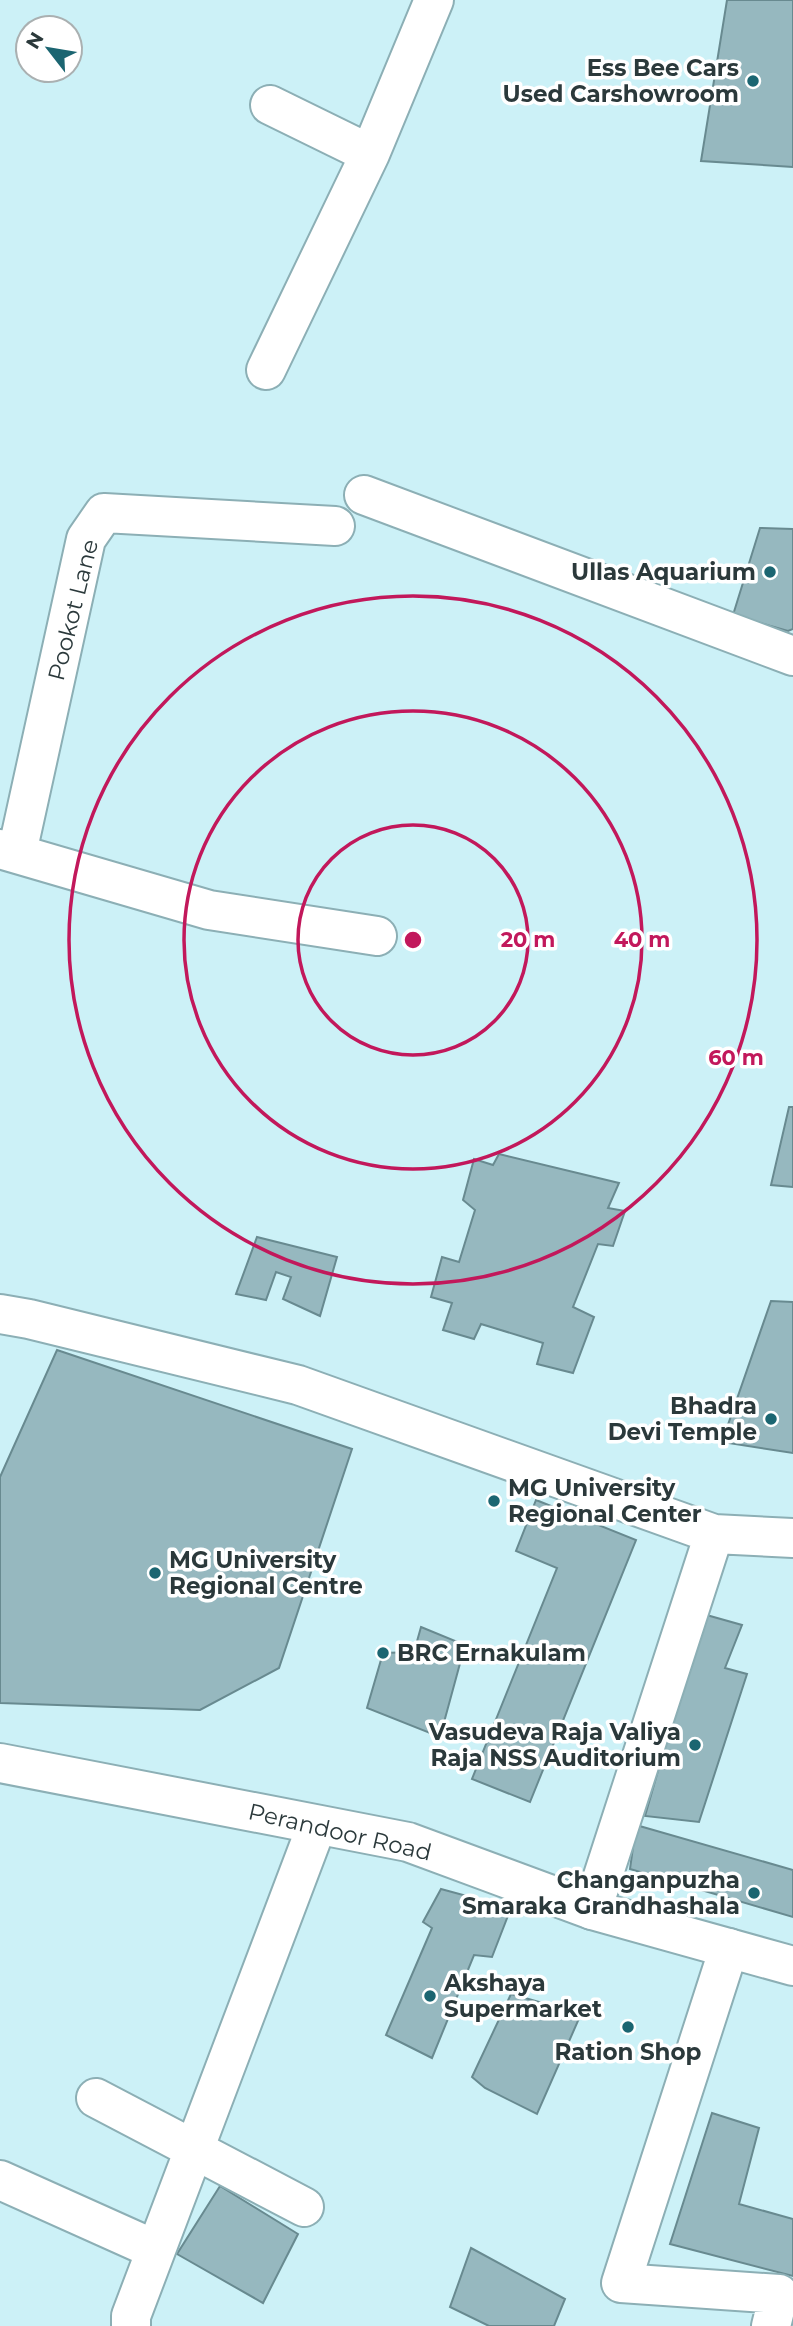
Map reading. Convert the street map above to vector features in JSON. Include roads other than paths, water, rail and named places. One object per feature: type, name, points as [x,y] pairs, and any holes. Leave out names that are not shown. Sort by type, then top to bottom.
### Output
[{"type":"street","points":[[266,370],[370,154],[434,0]]},
{"type":"street","points":[[270,105],[370,154]]},
{"type":"street","points":[[364,495],[793,656]]},
{"type":"street","name":"Pookot Lane","points":[[8,851],[86,540],[104,513],[335,526]]},
{"type":"street","points":[[8,851],[209,910],[377,936]]},
{"type":"street","points":[[0,1314],[298,1385],[715,1534],[793,1538]]},
{"type":"street","points":[[592,1910],[715,1534]]},
{"type":"street","name":"Perandoor Road","points":[[0,1763],[408,1843],[592,1910],[793,1966]]},
{"type":"street","points":[[131,2326],[131,2316],[317,1825]]},
{"type":"street","points":[[729,1948],[621,2283],[779,2294],[771,2326]]},
{"type":"street","points":[[96,2098],[304,2207]]},
{"type":"street","points":[[0,2180],[156,2250]]},
{"type":"place","name":"Ess Bee Cars Used Carshowroom","points":[[753,81]]},
{"type":"place","name":"Ullas Aquarium","points":[[770,572]]},
{"type":"place","name":"Bhadra Devi Temple","points":[[771,1419]]},
{"type":"place","name":"MG University Regional Center","points":[[494,1501]]},
{"type":"place","name":"MG University Regional Centre","points":[[155,1573]]},
{"type":"place","name":"BRC Ernakulam","points":[[383,1653]]},
{"type":"place","name":"Vasudeva Raja Valiya Raja NSS Auditorium","points":[[695,1745]]},
{"type":"place","name":"Changanpuzha Smaraka Grandhashala","points":[[754,1893]]},
{"type":"place","name":"Akshaya Supermarket","points":[[430,1996]]},
{"type":"place","name":"Ration Shop","points":[[628,2027]]}]
